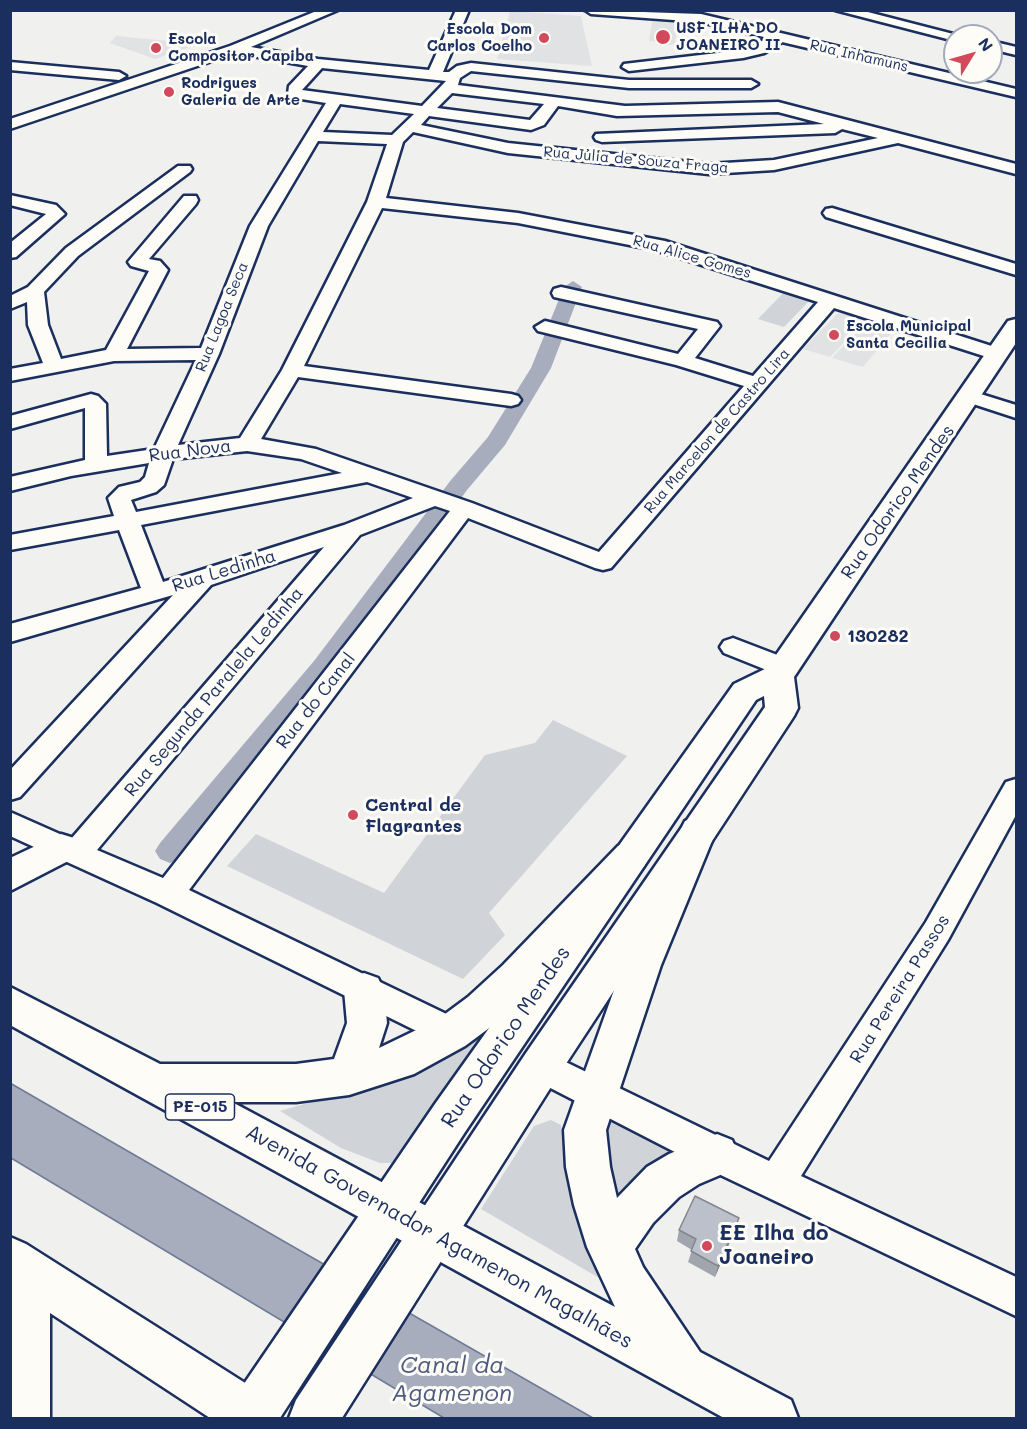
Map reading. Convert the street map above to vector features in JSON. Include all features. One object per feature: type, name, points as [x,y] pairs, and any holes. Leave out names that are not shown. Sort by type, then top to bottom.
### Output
[{"type":"main road","name":"Rua Odorico Mendes","points":[[252,1418],[390,1210],[744,692],[781,672],[971,397],[1017,326]]},
{"type":"main road","points":[[323,1404],[541,1066],[782,708],[781,672]]},
{"type":"main road","points":[[683,1370],[627,1283],[610,1247],[596,1205],[585,1130],[642,965],[698,831]]},
{"type":"main road","points":[[10,876],[69,851]]},
{"type":"main road","points":[[157,1083],[296,1083],[350,1076],[399,1061],[451,1033],[517,977],[631,856]]},
{"type":"main road","points":[[350,1076],[367,1023],[364,990]]},
{"type":"main road","name":"Avenida Governador Agamenon Magalhães","points":[[10,1004],[773,1419]]},
{"type":"main road","points":[[610,1247],[637,1207],[663,1182],[684,1169],[717,1155]]},
{"type":"main road","points":[[19,1265],[252,1418]]},
{"type":"main road","points":[[19,1265],[25,1419]]},
{"type":"street","points":[[10,109],[119,76],[238,34],[292,10]]},
{"type":"street","points":[[10,124],[235,49],[332,10]]},
{"type":"street","points":[[435,74],[463,10]]},
{"type":"street","name":"Rua Inhamuns","points":[[591,10],[707,14],[780,37],[1017,93]]},
{"type":"street","points":[[840,10],[943,34]]},
{"type":"street","points":[[596,156],[602,137],[618,110],[629,84],[626,62],[743,54],[759,50],[780,37]]},
{"type":"street","points":[[235,49],[318,63],[435,74],[450,82],[618,110],[778,107],[1017,169]]},
{"type":"street","points":[[318,63],[294,89],[295,94],[334,101],[536,124],[554,101]]},
{"type":"street","points":[[10,66],[119,76]]},
{"type":"street","points":[[247,444],[292,370],[376,202],[396,140],[427,112],[462,69],[471,67],[629,84],[673,86],[751,84]]},
{"type":"street","name":"Rua Lagoa Seca","points":[[128,522],[119,498],[127,492],[152,484],[156,480],[163,453],[209,354],[259,226],[334,101]]},
{"type":"street","points":[[602,137],[786,132],[855,126]]},
{"type":"street","name":"Rua Júlia de Souza Fraga","points":[[410,127],[508,148],[709,169],[774,165],[899,138]]},
{"type":"street","points":[[313,136],[396,140]]},
{"type":"street","points":[[10,303],[35,291],[72,252],[184,169]]},
{"type":"street","points":[[10,200],[56,213],[10,253]]},
{"type":"street","points":[[114,356],[159,270],[154,265],[137,262],[190,200]]},
{"type":"street","name":"Rua Alice Gomes","points":[[376,202],[518,218],[659,245],[997,354]]},
{"type":"street","points":[[832,213],[1017,270]]},
{"type":"street","points":[[35,291],[38,325],[54,366]]},
{"type":"street","points":[[562,293],[710,326],[683,361]]},
{"type":"street","name":"Rua Marcelon de Castro Lira","points":[[603,562],[831,299]]},
{"type":"street","points":[[546,327],[683,361],[758,384]]},
{"type":"street","points":[[10,375],[114,356],[209,354]]},
{"type":"street","points":[[292,370],[511,400]]},
{"type":"street","points":[[971,397],[1017,412]]},
{"type":"street","points":[[10,423],[91,400],[96,404],[96,465]]},
{"type":"street","name":"Rua Nova","points":[[10,484],[163,453],[247,444],[278,447],[308,454],[369,474],[603,562]]},
{"type":"street","points":[[10,543],[369,474]]},
{"type":"street","name":"Rua Ledinha","points":[[10,633],[202,579],[352,530],[450,503]]},
{"type":"street","name":"Rua do Canal","points":[[168,894],[450,503]]},
{"type":"street","points":[[128,522],[155,592]]},
{"type":"street","name":"Rua Segunda Paralela Ledinha","points":[[69,851],[352,530]]},
{"type":"street","points":[[10,789],[202,579]]},
{"type":"street","points":[[734,647],[781,672]]},
{"type":"street","name":"Rua Pereira Passos","points":[[776,1183],[931,940],[1017,790]]},
{"type":"street","points":[[10,823],[168,894],[451,1033]]},
{"type":"street","points":[[541,1066],[717,1155],[1017,1297]]},
{"type":"shaded area","name":"Escola Dom Carlos Coelho","points":[[510,11],[581,16],[592,66],[497,59]]},
{"type":"shaded area","name":"USF ILHA DO JOANEIRO II","points":[[652,21],[680,24],[675,40],[677,44],[660,46],[657,42],[649,41]]},
{"type":"shaded area","name":"Escola Compositor Capiba","points":[[116,36],[168,41],[175,38],[196,45],[155,59],[110,43]]},
{"type":"shaded area","points":[[787,289],[812,298],[784,327],[758,319]]},
{"type":"shaded area","name":"Escola Municipal Santa Cecilia","points":[[843,313],[865,321],[830,357],[803,349],[837,314]]},
{"type":"shaded area","points":[[867,321],[894,330],[863,367],[832,358]]},
{"type":"shaded area","points":[[553,720],[627,756],[489,913],[505,935],[463,979],[227,866],[256,834],[384,893],[485,755],[535,743]]},
{"type":"shaded area","points":[[501,1016],[403,1163],[380,1163],[341,1148],[280,1111],[335,1095]]},
{"type":"shaded area","points":[[598,1114],[621,1118],[680,1154],[616,1219]]},
{"type":"shaded area","points":[[551,1120],[561,1125],[564,1152],[611,1279],[606,1282],[481,1209],[534,1126]]},
{"type":"water","name":"Canal da Agamenon","points":[[10,1083],[593,1418],[444,1418],[11,1158]]},
{"type":"building","name":"EE Ilha do Joaneiro","points":[[695,1196],[739,1218],[718,1266],[691,1251],[696,1239],[679,1230]]},
{"type":"waterway","points":[[170,851],[323,668],[459,485],[497,440],[541,368],[573,287]]},
{"type":"place","name":"USF ILHA DO JOANEIRO II","points":[[663,37]]},
{"type":"place","name":"Escola Dom Carlos Coelho","points":[[544,38]]},
{"type":"place","name":"Escola Compositor Capiba","points":[[156,48]]},
{"type":"place","name":"Rodrigues Galeria de Arte","points":[[169,92]]},
{"type":"place","name":"Escola Municipal Santa Cecilia","points":[[834,335]]},
{"type":"place","name":"130282","points":[[835,636]]},
{"type":"place","name":"Central de Flagrantes","points":[[353,815]]},
{"type":"place","name":"EE Ilha do Joaneiro","points":[[707,1246]]}]
